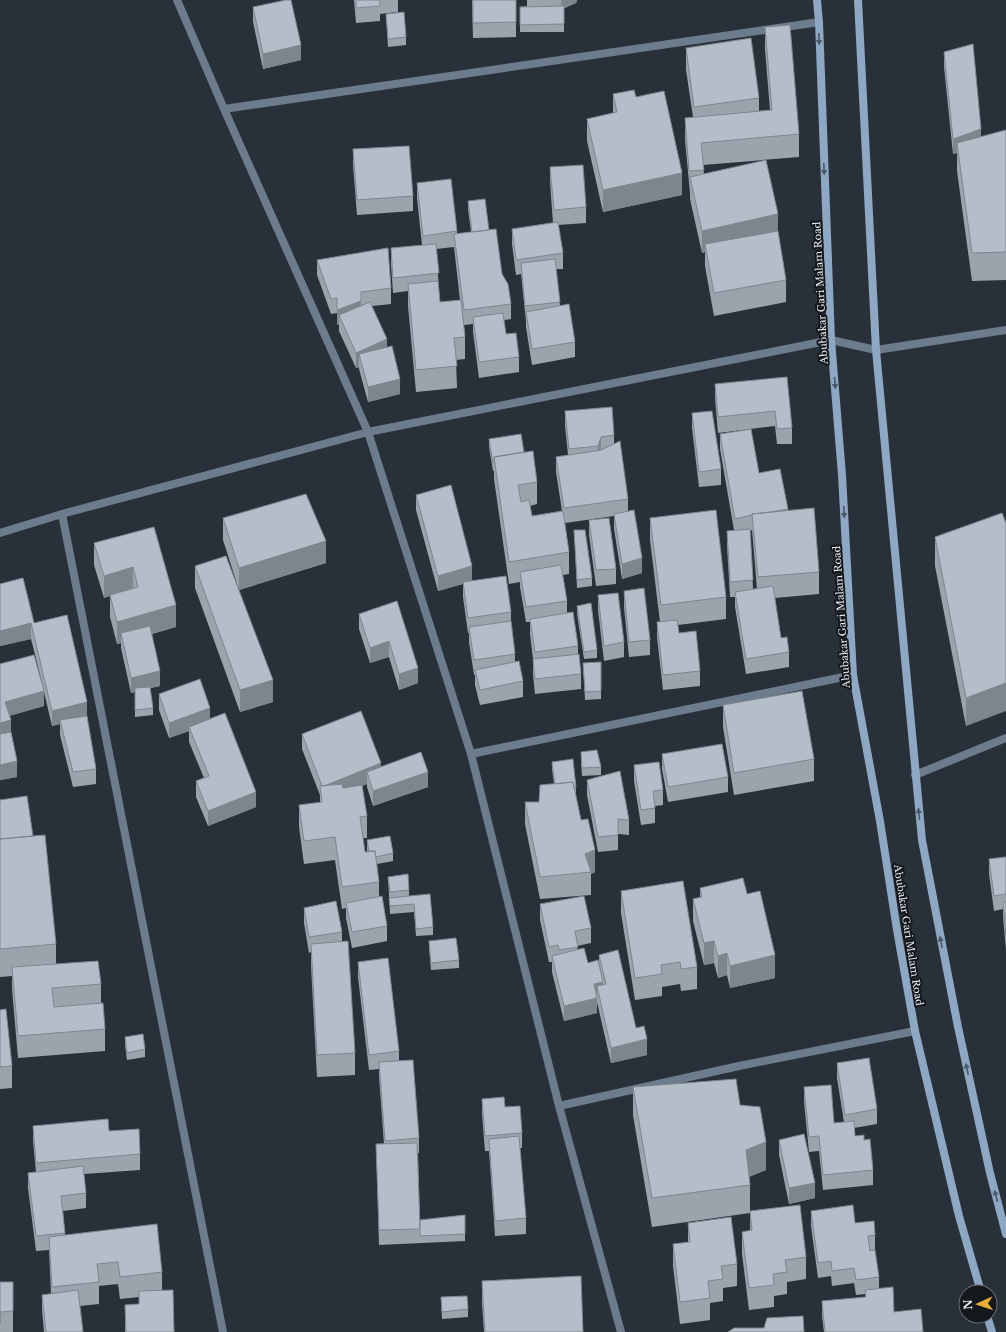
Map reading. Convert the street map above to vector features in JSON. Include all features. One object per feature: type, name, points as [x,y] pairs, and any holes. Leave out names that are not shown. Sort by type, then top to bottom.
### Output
[{"type":"street","points":[[177,0],[368,432],[472,754],[559,1106],[621,1332]]},
{"type":"street","name":"Abubakar Gari Malam Road","points":[[817,0],[831,340],[842,475],[853,675],[880,821],[915,1031],[959,1216],[979,1284]]},
{"type":"street","points":[[858,0],[876,350],[922,840],[958,1027],[990,1173],[1006,1234]]},
{"type":"street","points":[[224,109],[819,22]]},
{"type":"street","points":[[0,533],[62,514],[368,432],[831,340],[876,350],[1006,330]]},
{"type":"street","points":[[62,514],[222,1332]]},
{"type":"street","points":[[472,754],[853,675]]},
{"type":"street","points":[[915,775],[1006,738]]},
{"type":"street","points":[[559,1106],[739,1066],[915,1031]]},
{"type":"building","points":[[291,0],[301,45],[263,54],[253,7]]},
{"type":"building","points":[[356,0],[380,0],[380,6],[356,8]]},
{"type":"building","points":[[473,0],[516,0],[516,22],[473,23]]},
{"type":"building","points":[[564,6],[564,24],[520,25],[520,7]]},
{"type":"building","points":[[404,12],[406,37],[388,39],[386,14]]},
{"type":"building","points":[[790,25],[799,134],[701,143],[704,170],[689,171],[685,118],[772,110],[765,27]]},
{"type":"building","points":[[751,38],[759,98],[694,107],[686,48]]},
{"type":"building","points":[[973,44],[981,129],[953,139],[944,52]]},
{"type":"building","points":[[634,90],[636,97],[664,91],[682,173],[603,190],[587,119],[617,112],[613,94]]},
{"type":"building","points":[[1006,130],[1006,252],[972,253],[957,143]]},
{"type":"building","points":[[409,146],[413,196],[357,200],[353,149]]},
{"type":"building","points":[[766,160],[778,214],[702,231],[690,177]]},
{"type":"building","points":[[583,165],[586,207],[554,210],[550,167]]},
{"type":"building","points":[[451,179],[457,231],[423,236],[417,183]]},
{"type":"building","points":[[485,199],[489,230],[472,232],[468,201]]},
{"type":"building","points":[[558,222],[563,253],[516,260],[512,229]]},
{"type":"building","points":[[496,229],[502,274],[508,284],[511,304],[464,310],[454,234]]},
{"type":"building","points":[[778,231],[786,280],[714,293],[705,244]]},
{"type":"building","points":[[436,244],[439,273],[393,278],[391,248]]},
{"type":"building","points":[[388,248],[391,288],[361,292],[361,301],[337,310],[337,298],[331,299],[317,260]]},
{"type":"building","points":[[555,259],[560,302],[525,306],[521,263]]},
{"type":"building","points":[[438,281],[440,302],[461,300],[465,337],[454,338],[457,366],[416,370],[408,284]]},
{"type":"building","points":[[370,302],[387,339],[356,353],[339,315]]},
{"type":"building","points":[[569,304],[575,342],[532,349],[526,312]]},
{"type":"building","points":[[503,313],[506,334],[516,333],[519,357],[479,362],[473,317]]},
{"type":"building","points":[[392,346],[400,379],[368,387],[359,354]]},
{"type":"building","points":[[787,377],[792,428],[777,429],[775,411],[718,417],[715,384]]},
{"type":"building","points":[[612,407],[614,435],[601,437],[598,446],[569,449],[565,411]]},
{"type":"building","points":[[712,411],[721,469],[699,472],[692,413]]},
{"type":"building","points":[[751,429],[759,473],[780,469],[788,509],[752,514],[735,519],[720,434]]},
{"type":"building","points":[[521,434],[524,452],[494,457],[493,463],[489,439]]},
{"type":"building","points":[[620,441],[628,499],[564,508],[556,457],[601,450]]},
{"type":"building","points":[[533,451],[537,482],[518,485],[521,502],[529,500],[532,516],[563,511],[569,552],[509,562],[494,457]]},
{"type":"building","points":[[451,485],[472,566],[438,576],[416,495]]},
{"type":"building","points":[[306,494],[326,541],[239,568],[223,518]]},
{"type":"building","points":[[814,508],[819,572],[758,577],[752,514]]},
{"type":"building","points":[[634,510],[642,558],[622,564],[614,514]]},
{"type":"building","points":[[716,510],[726,597],[661,605],[650,518]]},
{"type":"building","points":[[1002,513],[1006,523],[1006,683],[966,698],[935,537]]},
{"type":"building","points":[[609,518],[616,569],[596,570],[589,520]]},
{"type":"building","points":[[154,527],[176,605],[117,622],[110,595],[138,587],[133,567],[104,576],[94,543]]},
{"type":"building","points":[[750,529],[753,580],[730,582],[727,531]]},
{"type":"building","points":[[574,530],[585,530],[592,578],[577,580]]},
{"type":"building","points":[[226,556],[273,680],[240,690],[195,566]]},
{"type":"building","points":[[561,565],[567,601],[526,607],[520,572]]},
{"type":"building","points":[[506,576],[511,612],[468,618],[463,582]]},
{"type":"building","points":[[23,578],[34,623],[67,615],[87,702],[52,711],[31,623],[0,631],[0,584]]},
{"type":"building","points":[[773,586],[781,638],[787,637],[789,652],[746,659],[735,592]]},
{"type":"building","points":[[644,588],[650,640],[629,642],[624,591]]},
{"type":"building","points":[[618,593],[624,642],[604,646],[598,595]]},
{"type":"building","points":[[397,601],[418,668],[399,674],[389,641],[370,648],[359,614]]},
{"type":"building","points":[[591,603],[597,650],[584,652],[577,606]]},
{"type":"building","points":[[573,612],[578,646],[535,652],[530,619]]},
{"type":"building","points":[[677,620],[679,633],[696,631],[700,671],[663,675],[657,622]]},
{"type":"building","points":[[511,621],[515,654],[474,660],[469,627]]},
{"type":"building","points":[[150,626],[160,671],[131,678],[121,633]]},
{"type":"building","points":[[579,654],[581,674],[535,679],[533,659]]},
{"type":"building","points":[[34,655],[44,691],[5,702],[11,720],[0,723],[0,664]]},
{"type":"building","points":[[519,661],[523,681],[480,690],[475,670]]},
{"type":"building","points":[[601,662],[601,691],[585,692],[583,663]]},
{"type":"building","points":[[200,679],[210,708],[169,723],[159,694]]},
{"type":"building","points":[[150,687],[153,708],[135,710],[135,688]]},
{"type":"building","points":[[802,691],[814,759],[734,773],[723,705]]},
{"type":"building","points":[[361,711],[381,763],[322,786],[302,734]]},
{"type":"building","points":[[225,713],[256,792],[208,811],[196,781],[209,776],[189,727]]},
{"type":"building","points":[[87,716],[96,769],[73,772],[60,720]]},
{"type":"building","points":[[11,732],[17,761],[0,765],[0,734]]},
{"type":"building","points":[[722,744],[728,777],[668,787],[662,754]]},
{"type":"building","points":[[597,750],[601,767],[582,768],[581,752]]},
{"type":"building","points":[[421,752],[428,772],[373,791],[367,772]]},
{"type":"building","points":[[573,759],[576,788],[574,788],[573,782],[555,784],[552,762]]},
{"type":"building","points":[[659,762],[663,790],[653,791],[655,808],[641,810],[634,765]]},
{"type":"building","points":[[620,771],[629,820],[618,819],[618,835],[598,837],[587,780]]},
{"type":"building","points":[[573,782],[581,820],[588,819],[595,850],[585,854],[591,872],[540,877],[525,802],[539,802],[540,785]]},
{"type":"building","points":[[342,784],[343,788],[362,785],[367,816],[360,817],[365,852],[375,851],[379,882],[342,887],[335,837],[304,841],[299,805],[322,802],[320,786]]},
{"type":"building","points":[[27,796],[33,836],[0,839],[0,800]]},
{"type":"building","points":[[45,835],[56,944],[0,949],[0,839]]},
{"type":"building","points":[[390,836],[393,853],[376,857],[375,851],[369,851],[367,840]]},
{"type":"building","points":[[1006,857],[1006,894],[994,896],[989,859]]},
{"type":"building","points":[[408,874],[409,890],[390,892],[388,877]]},
{"type":"building","points":[[743,878],[747,894],[760,891],[775,955],[730,966],[727,953],[718,956],[714,941],[704,943],[693,899],[702,897],[700,888]]},
{"type":"building","points":[[683,881],[697,967],[681,969],[680,962],[661,965],[662,974],[635,978],[621,891]]},
{"type":"building","points":[[430,894],[433,927],[416,929],[414,904],[390,906],[389,898]]},
{"type":"building","points":[[382,896],[387,926],[352,932],[346,903]]},
{"type":"building","points":[[584,896],[591,928],[575,931],[578,947],[559,950],[558,945],[549,947],[540,904]]},
{"type":"building","points":[[336,901],[342,932],[309,937],[304,908]]},
{"type":"building","points":[[1003,902],[1006,902],[1006,935]]},
{"type":"building","points":[[456,938],[459,960],[431,963],[429,941]]},
{"type":"building","points":[[348,941],[355,1053],[317,1055],[311,944]]},
{"type":"building","points":[[584,948],[588,963],[598,960],[603,982],[594,984],[597,998],[564,1006],[552,956]]},
{"type":"building","points":[[618,950],[636,1028],[644,1026],[647,1039],[611,1048],[597,986],[606,984],[599,955]]},
{"type":"building","points":[[388,958],[399,1051],[369,1055],[358,962]]},
{"type":"building","points":[[98,961],[101,984],[52,988],[54,1007],[103,1003],[105,1029],[18,1036],[12,967]]},
{"type":"building","points":[[6,1009],[12,1066],[0,1067],[0,1010]]},
{"type":"building","points":[[143,1034],[145,1049],[127,1053],[125,1037]]},
{"type":"building","points":[[869,1058],[877,1109],[845,1115],[837,1063]]},
{"type":"building","points":[[413,1060],[419,1138],[385,1141],[379,1062]]},
{"type":"building","points":[[736,1079],[740,1105],[760,1107],[766,1142],[746,1150],[750,1185],[652,1198],[633,1087]]},
{"type":"building","points":[[831,1085],[834,1123],[854,1121],[855,1136],[864,1135],[864,1140],[870,1139],[873,1170],[823,1175],[819,1136],[809,1137],[804,1087]]},
{"type":"building","points":[[504,1097],[505,1107],[520,1106],[522,1133],[485,1136],[482,1099]]},
{"type":"building","points":[[108,1119],[109,1131],[139,1129],[140,1154],[36,1163],[33,1126]]},
{"type":"building","points":[[804,1134],[815,1183],[789,1188],[779,1140]]},
{"type":"building","points":[[519,1136],[526,1218],[495,1221],[489,1139]]},
{"type":"building","points":[[417,1143],[420,1229],[379,1230],[376,1144]]},
{"type":"building","points":[[83,1166],[86,1193],[61,1196],[65,1233],[36,1236],[28,1173]]},
{"type":"building","points":[[800,1205],[806,1257],[785,1260],[787,1272],[773,1274],[774,1285],[749,1288],[742,1232],[752,1230],[750,1211]]},
{"type":"building","points":[[853,1205],[855,1223],[874,1221],[875,1235],[868,1236],[870,1251],[875,1250],[879,1277],[856,1280],[854,1268],[832,1271],[831,1261],[818,1263],[811,1211]]},
{"type":"building","points":[[465,1215],[465,1234],[420,1236],[420,1220]]},
{"type":"building","points":[[731,1217],[737,1264],[721,1266],[723,1279],[708,1281],[710,1298],[680,1302],[673,1244],[690,1242],[688,1223]]},
{"type":"building","points":[[157,1224],[162,1272],[120,1277],[118,1262],[97,1264],[99,1282],[52,1287],[49,1237]]},
{"type":"building","points":[[581,1276],[583,1332],[485,1332],[482,1281]]},
{"type":"building","points":[[0,1282],[13,1282],[13,1311],[0,1312]]},
{"type":"building","points":[[893,1287],[894,1312],[921,1309],[923,1332],[825,1332],[822,1301],[866,1297],[865,1290]]},
{"type":"building","points":[[78,1290],[83,1332],[46,1332],[42,1295]]},
{"type":"building","points":[[173,1290],[174,1332],[126,1332],[125,1305],[139,1304],[139,1291]]},
{"type":"building","points":[[467,1296],[468,1309],[442,1312],[441,1297]]},
{"type":"building","points":[[803,1316],[804,1332],[728,1332],[734,1328],[764,1328],[767,1318]]}]
